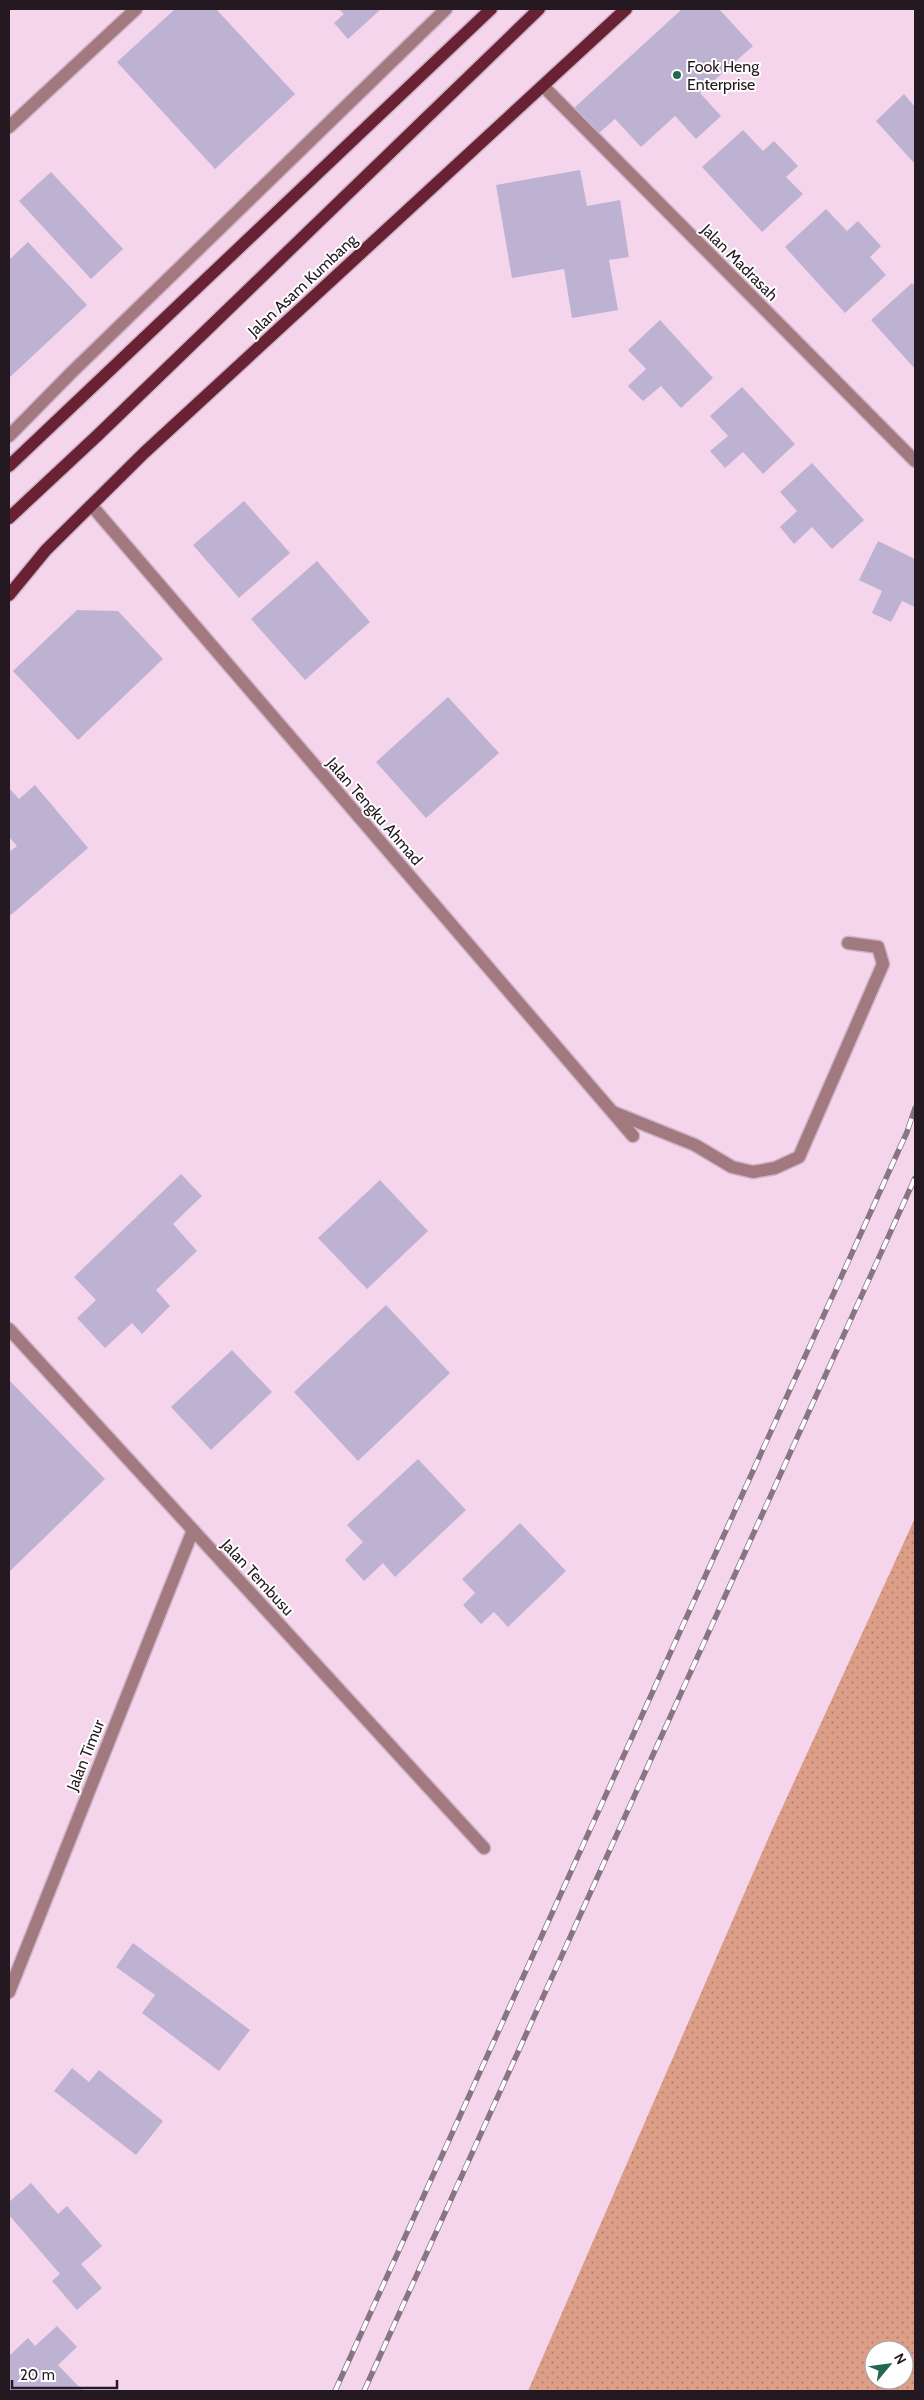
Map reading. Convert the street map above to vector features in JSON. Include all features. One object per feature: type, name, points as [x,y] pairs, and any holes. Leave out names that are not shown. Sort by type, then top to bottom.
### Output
[{"type":"main road","points":[[9,466],[490,9]]},
{"type":"main road","name":"Jalan Asam Kumbang","points":[[9,518],[99,434],[539,9]]},
{"type":"main road","name":"Jalan Asam Kumbang","points":[[9,595],[46,550],[144,453],[626,9]]},
{"type":"street","points":[[9,127],[136,9]]},
{"type":"street","points":[[9,436],[70,373],[446,9]]},
{"type":"street","name":"Jalan Madrasah","points":[[543,86],[915,462]]},
{"type":"street","name":"Jalan Tengku Ahmad","points":[[92,506],[633,1136]]},
{"type":"street","points":[[611,1111],[696,1145],[732,1167],[753,1172],[775,1168],[800,1157],[883,964],[878,947],[848,943]]},
{"type":"street","name":"Jalan Tembusu","points":[[9,1329],[484,1848]]},
{"type":"street","name":"Jalan Timur","points":[[9,1992],[193,1530]]},
{"type":"shaded area","points":[[915,1518],[915,2391],[528,2391],[771,1832]]},
{"type":"building","points":[[175,9],[216,9],[295,94],[215,169],[117,62]]},
{"type":"building","points":[[339,9],[381,9],[348,39],[334,23],[344,14]]},
{"type":"building","points":[[682,9],[719,9],[753,46],[700,93],[721,116],[696,139],[675,116],[641,147],[615,119],[598,134],[574,108]]},
{"type":"building","points":[[904,94],[915,107],[915,164],[876,121]]},
{"type":"building","points":[[743,130],[763,151],[774,141],[798,166],[786,177],[803,194],[762,232],[702,167]]},
{"type":"building","points":[[580,170],[587,206],[620,200],[629,257],[609,260],[618,310],[572,318],[564,269],[512,278],[496,185]]},
{"type":"building","points":[[51,172],[123,249],[91,279],[19,201]]},
{"type":"building","points":[[826,209],[847,231],[858,221],[881,246],[870,257],[886,275],[845,313],[785,247]]},
{"type":"building","points":[[28,242],[87,305],[9,378],[9,260]]},
{"type":"building","points":[[912,283],[915,286],[915,369],[871,320]]},
{"type":"building","points":[[660,320],[713,378],[681,408],[661,386],[643,401],[628,386],[646,369],[628,350]]},
{"type":"building","points":[[742,387],[795,444],[763,474],[743,452],[725,468],[710,451],[728,436],[710,416]]},
{"type":"building","points":[[812,463],[864,520],[832,549],[812,527],[794,544],[780,527],[797,511],[780,492]]},
{"type":"building","points":[[244,501],[290,553],[239,598],[193,545]]},
{"type":"building","points":[[878,541],[915,559],[915,607],[902,601],[891,622],[872,613],[882,591],[859,580]]},
{"type":"building","points":[[317,561],[370,622],[305,680],[251,619]]},
{"type":"building","points":[[77,610],[118,611],[163,659],[78,740],[13,671]]},
{"type":"building","points":[[448,697],[499,753],[426,818],[376,762]]},
{"type":"building","points":[[35,785],[88,848],[11,915],[9,913],[9,852],[17,846],[9,837],[9,788],[19,799]]},
{"type":"building","points":[[181,1174],[202,1196],[173,1224],[197,1251],[156,1290],[170,1306],[142,1334],[132,1323],[105,1348],[77,1318],[96,1300],[74,1277]]},
{"type":"building","points":[[380,1180],[428,1231],[367,1289],[318,1238]]},
{"type":"building","points":[[386,1305],[450,1373],[358,1461],[294,1392]]},
{"type":"building","points":[[232,1350],[272,1392],[211,1450],[171,1407]]},
{"type":"building","points":[[9,1380],[105,1479],[9,1572]]},
{"type":"building","points":[[418,1459],[466,1510],[395,1577],[383,1563],[364,1581],[345,1560],[363,1542],[347,1525]]},
{"type":"building","points":[[520,1523],[566,1571],[508,1627],[494,1612],[481,1624],[463,1605],[475,1593],[462,1579]]},
{"type":"building","points":[[133,1943],[250,2030],[219,2071],[142,2013],[155,1995],[116,1967]]},
{"type":"building","points":[[72,2068],[89,2082],[99,2070],[163,2121],[136,2155],[54,2091]]},
{"type":"building","points":[[31,2183],[58,2214],[67,2206],[102,2246],[81,2264],[102,2288],[77,2310],[52,2281],[60,2274],[9,2215],[9,2202]]},
{"type":"building","points":[[57,2326],[77,2347],[58,2365],[83,2391],[9,2391],[9,2356],[28,2338],[35,2346]]},
{"type":"railway","points":[[335,2391],[907,1132],[915,1108]]},
{"type":"railway","points":[[364,2391],[915,1178]]},
{"type":"place","name":"Fook Heng Enterprise","points":[[677,75]]}]
